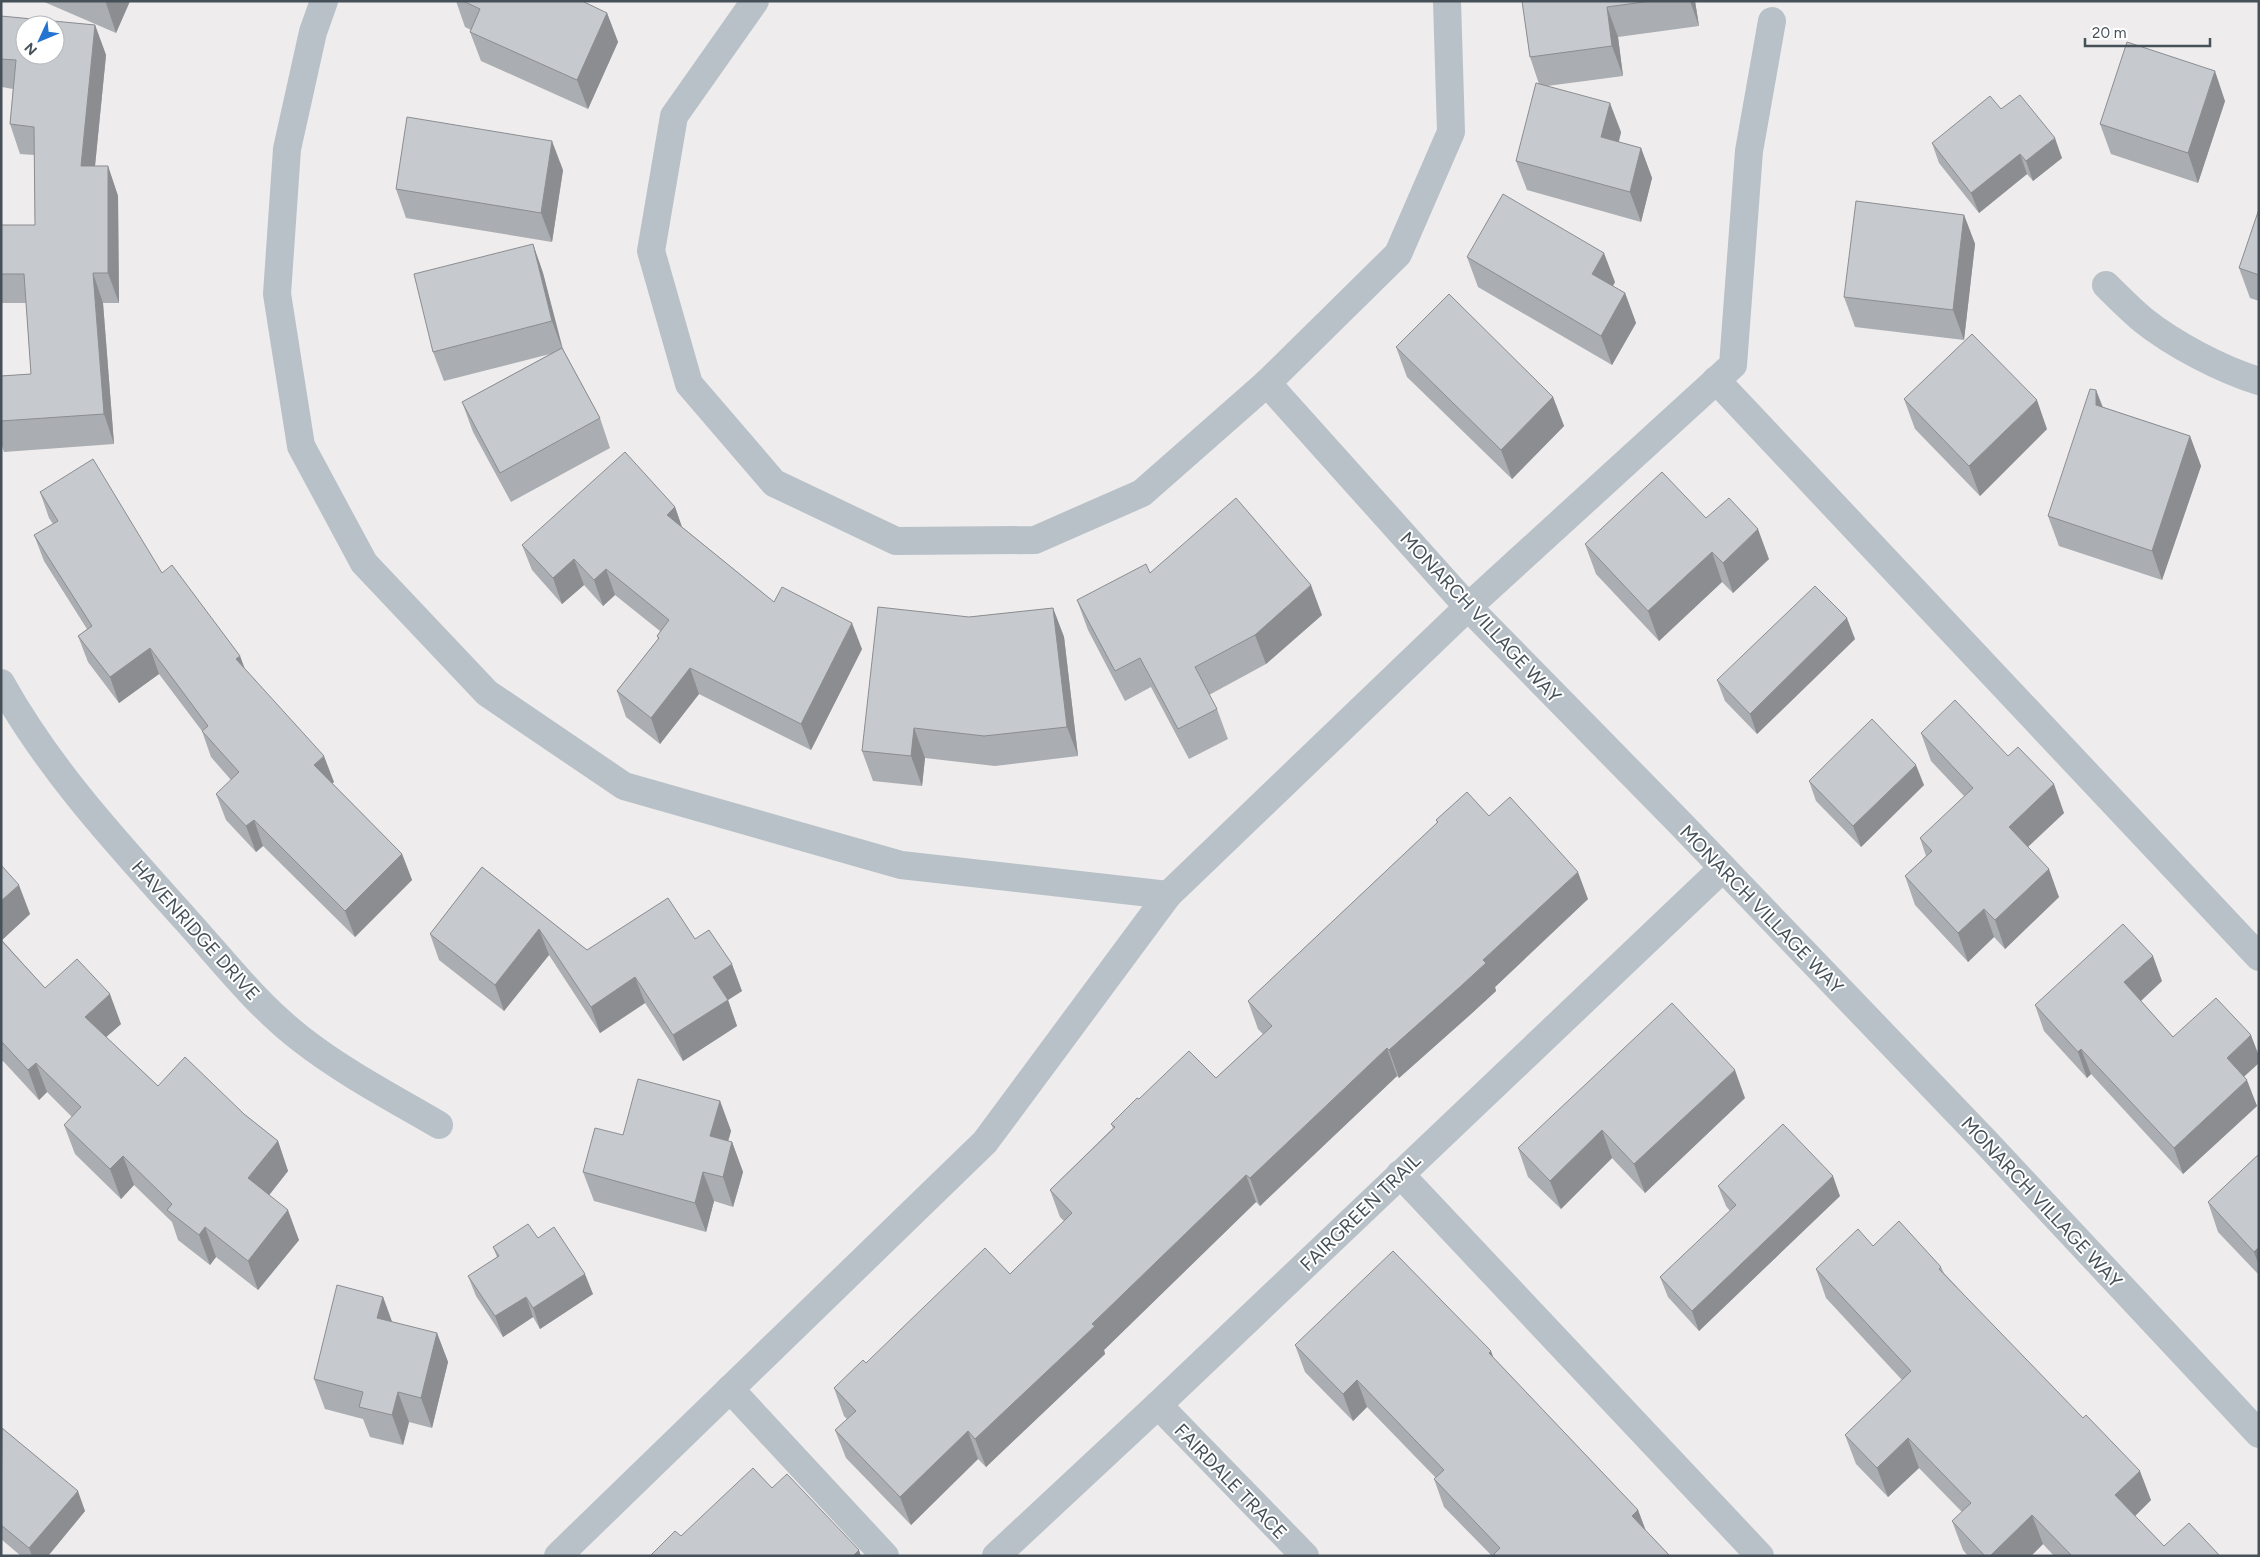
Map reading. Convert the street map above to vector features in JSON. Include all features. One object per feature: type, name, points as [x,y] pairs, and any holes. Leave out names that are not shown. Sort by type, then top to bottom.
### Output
[{"type":"street","points":[[324,1],[313,32],[287,149],[277,294],[301,446],[364,563],[487,693],[624,786],[901,865],[1168,895]]},
{"type":"street","points":[[755,1],[674,116],[651,251],[689,384],[774,483],[896,541],[1035,540],[1142,493],[1266,383],[1398,254],[1451,132],[1447,1]]},
{"type":"street","points":[[558,1556],[985,1142],[1168,895],[1468,607],[1732,364],[1749,150],[1772,21]]},
{"type":"street","points":[[2106,286],[2143,320],[2163,334],[2259,382]]},
{"type":"street","points":[[1716,380],[2259,957]]},
{"type":"street","name":"MONARCH VILLAGE WAY","points":[[1266,383],[1468,607],[1984,1140],[2259,1434]]},
{"type":"street","name":"HAVENRIDGE DRIVE","points":[[1,684],[39,746],[87,810],[263,1005],[302,1040],[331,1060],[439,1125]]},
{"type":"street","name":"FAIRGREEN TRAIL","points":[[996,1556],[1158,1406],[1722,868]]},
{"type":"street","points":[[1400,1174],[1760,1556]]},
{"type":"street","points":[[730,1389],[885,1556]]},
{"type":"street","name":"FAIRDALE TRACE","points":[[1158,1406],[1305,1556]]},
{"type":"building","points":[[463,1],[582,1],[607,13],[577,80],[470,32],[480,9]]},
{"type":"building","points":[[1522,1],[1651,1],[1607,7],[1612,46],[1530,57]]},
{"type":"building","points":[[1,16],[15,17],[15,60],[1,59]]},
{"type":"building","points":[[65,22],[95,25],[81,166],[108,166],[108,273],[93,273],[104,414],[1,421],[1,376],[31,374],[24,274],[1,274],[1,225],[35,225],[34,127],[10,124],[16,65],[65,65]]},
{"type":"building","points":[[2127,42],[2215,71],[2188,153],[2100,124]]},
{"type":"building","points":[[1536,83],[1610,103],[1601,137],[1641,148],[1630,192],[1516,161]]},
{"type":"building","points":[[2020,95],[2055,138],[2026,161],[2020,154],[1971,193],[1932,143],[1990,96],[2001,109]]},
{"type":"building","points":[[407,117],[552,141],[541,213],[396,189]]},
{"type":"building","points":[[1503,194],[1604,253],[1592,274],[1625,293],[1601,336],[1467,257]]},
{"type":"building","points":[[1856,201],[1964,215],[1953,310],[1844,297]]},
{"type":"building","points":[[2259,209],[2259,275],[2239,268]]},
{"type":"building","points":[[533,244],[552,321],[433,352],[414,274]]},
{"type":"building","points":[[1449,294],[1553,397],[1501,450],[1396,347]]},
{"type":"building","points":[[1972,334],[2037,400],[1969,466],[1904,399]]},
{"type":"building","points":[[562,348],[600,418],[500,473],[462,402]]},
{"type":"building","points":[[2090,389],[2096,390],[2096,405],[2190,436],[2152,551],[2048,516]]},
{"type":"building","points":[[625,452],[675,507],[667,515],[774,602],[782,587],[852,623],[801,724],[690,668],[651,718],[617,691],[659,638],[657,636],[669,620],[606,569],[594,580],[574,559],[553,578],[522,545]]},
{"type":"building","points":[[93,459],[162,573],[172,565],[240,656],[236,659],[324,756],[314,765],[402,854],[345,911],[254,820],[246,826],[216,794],[239,772],[202,731],[208,726],[150,648],[110,677],[78,636],[92,626],[34,535],[58,521],[40,492]]},
{"type":"building","points":[[1662,472],[1706,518],[1729,498],[1758,529],[1723,563],[1712,552],[1648,611],[1585,544]]},
{"type":"building","points":[[1236,498],[1311,585],[1255,635],[1195,667],[1217,709],[1178,729],[1140,658],[1115,671],[1077,600],[1146,564],[1150,573]]},
{"type":"building","points":[[1815,586],[1847,618],[1750,714],[1717,680]]},
{"type":"building","points":[[878,607],[969,617],[1053,608],[1067,727],[984,736],[914,728],[911,756],[862,751]]},
{"type":"building","points":[[1955,700],[2008,756],[2018,747],[2054,784],[2009,827],[2049,869],[1995,920],[1984,909],[1958,933],[1905,876],[1932,851],[1920,838],[1973,788],[1921,733]]},
{"type":"building","points":[[1872,719],[1916,765],[1853,826],[1809,781]]},
{"type":"building","points":[[1467,792],[1489,816],[1510,797],[1578,872],[1483,960],[1486,963],[1461,986],[1389,1050],[1387,1048],[1250,1178],[1246,1175],[1092,1324],[1095,1326],[975,1439],[968,1431],[900,1497],[835,1430],[856,1411],[834,1388],[863,1360],[866,1363],[985,1248],[1010,1274],[1072,1213],[1050,1190],[1115,1127],[1111,1124],[1189,1051],[1216,1078],[1272,1026],[1248,1001],[1438,822],[1436,820]]},
{"type":"building","points":[[1,865],[19,885],[1,901]]},
{"type":"building","points":[[482,867],[587,950],[668,898],[695,939],[709,930],[732,964],[713,977],[728,1000],[673,1035],[635,977],[591,1007],[539,929],[495,985],[430,934]]},
{"type":"building","points":[[2123,924],[2153,956],[2124,982],[2173,1037],[2216,998],[2251,1035],[2227,1058],[2247,1080],[2174,1148],[2081,1049],[2078,1052],[2035,1005]]},
{"type":"building","points":[[1,940],[45,988],[77,959],[110,994],[85,1017],[158,1086],[185,1057],[244,1114],[278,1141],[248,1178],[288,1210],[248,1261],[205,1227],[199,1235],[167,1210],[172,1204],[123,1156],[110,1169],[64,1125],[81,1107],[36,1063],[28,1070],[1,1041]]},
{"type":"building","points":[[1672,1003],[1735,1070],[1634,1164],[1602,1130],[1550,1181],[1518,1148]]},
{"type":"building","points":[[638,1079],[720,1101],[710,1136],[732,1142],[723,1177],[703,1172],[695,1203],[583,1172],[595,1128],[623,1135]]},
{"type":"building","points":[[1783,1124],[1833,1176],[1692,1311],[1660,1277],[1736,1205],[1718,1186]]},
{"type":"building","points":[[2259,1154],[2259,1247],[2254,1252],[2208,1202]]},
{"type":"building","points":[[1899,1221],[1941,1267],[1939,1269],[2083,1418],[2086,1415],[2140,1471],[2115,1495],[2164,1546],[2189,1523],[2220,1556],[2072,1556],[2032,1515],[1990,1556],[1985,1556],[1952,1521],[1971,1503],[1908,1438],[1877,1468],[1845,1435],[1911,1371],[1816,1269],[1858,1229],[1873,1246]]},
{"type":"building","points":[[528,1224],[538,1238],[554,1227],[585,1274],[533,1308],[526,1297],[495,1316],[468,1276],[499,1256],[493,1247]]},
{"type":"building","points":[[1393,1251],[1491,1351],[1489,1353],[1638,1510],[1632,1516],[1670,1556],[1496,1556],[1494,1554],[1500,1548],[1434,1479],[1444,1470],[1357,1380],[1343,1394],[1295,1345]]},
{"type":"building","points":[[337,1285],[383,1297],[377,1318],[437,1333],[421,1398],[398,1392],[392,1415],[359,1407],[363,1392],[314,1379]]},
{"type":"building","points":[[2,1428],[78,1491],[29,1548],[1,1525]]},
{"type":"building","points":[[753,1468],[772,1488],[787,1474],[859,1550],[853,1556],[650,1556],[675,1531],[681,1536]]}]
